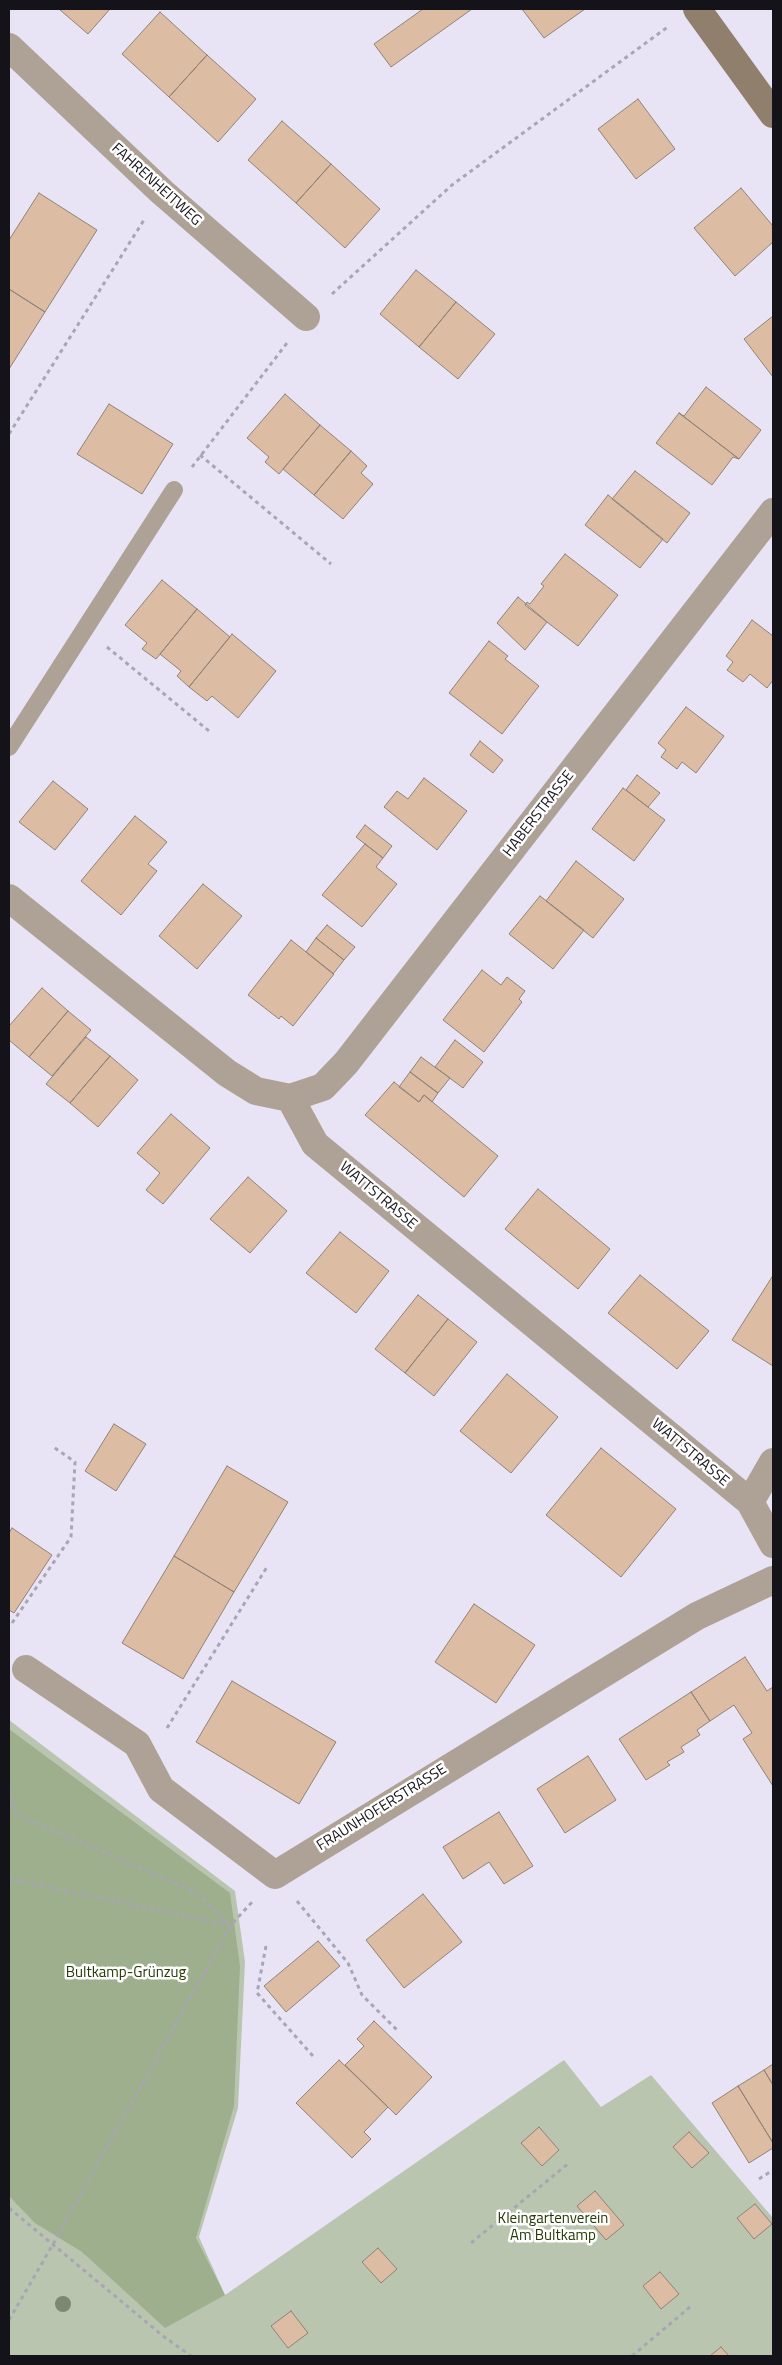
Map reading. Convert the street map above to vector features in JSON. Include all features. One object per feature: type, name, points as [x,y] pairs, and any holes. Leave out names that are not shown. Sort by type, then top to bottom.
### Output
[{"type":"street","points":[[696,9],[773,114]]},
{"type":"street","name":"FAHRENHEITWEG","points":[[9,47],[162,192],[306,317]]},
{"type":"street","name":"HABERSTRASSE","points":[[290,1098],[323,1087],[346,1062],[773,512]]},
{"type":"street","points":[[9,898],[227,1073],[256,1091],[290,1098]]},
{"type":"street","name":"WATTSTRASSE","points":[[290,1098],[315,1144],[750,1502]]},
{"type":"street","points":[[773,1462],[750,1502],[773,1544]]},
{"type":"street","name":"FRAUNHOFERSTRASSE","points":[[275,1875],[697,1616],[773,1580]]},
{"type":"street","points":[[26,1670],[137,1744],[162,1789],[275,1875]]},
{"type":"lane","points":[[9,747],[174,490]]},
{"type":"path","points":[[174,490],[306,317],[452,185],[671,24]]},
{"type":"path","points":[[9,434],[162,192]]},
{"type":"path","points":[[200,455],[331,564]]},
{"type":"path","points":[[85,628],[209,731]]},
{"type":"path","points":[[12,1623],[71,1537],[76,1462],[52,1446]]},
{"type":"path","points":[[146,1762],[267,1566]]},
{"type":"path","points":[[9,1788],[16,1814],[193,1891],[231,1925]]},
{"type":"path","points":[[9,2320],[231,1925],[275,1875],[348,1963],[362,1995],[399,2032]]},
{"type":"path","points":[[9,1879],[231,1925]]},
{"type":"path","points":[[266,1946],[257,1992],[312,2056]]},
{"type":"path","points":[[471,2243],[569,2164]]},
{"type":"path","points":[[759,2178],[773,2170]]},
{"type":"path","points":[[9,2208],[52,2246],[163,2336],[191,2356]]},
{"type":"path","points":[[632,2356],[690,2307]]},
{"type":"green space","name":"Kleingartenverein Am Bultkamp","points":[[9,1720],[235,1891],[245,1962],[238,2108],[199,2237],[225,2295],[564,2060],[601,2107],[651,2075],[773,2218],[773,2356],[9,2356]]},
{"type":"green space","name":"Bultkamp-Grünzug","points":[[9,1729],[230,1893],[240,1966],[234,2106],[196,2238],[225,2295],[165,2328],[82,2252],[35,2223],[9,2196]]},
{"type":"building","points":[[59,9],[110,9],[88,34]]},
{"type":"building","points":[[423,9],[472,9],[391,67],[374,44]]},
{"type":"building","points":[[522,9],[585,9],[544,38]]},
{"type":"building","points":[[160,12],[207,55],[169,97],[122,54]]},
{"type":"building","points":[[207,55],[256,99],[218,142],[169,97]]},
{"type":"building","points":[[638,99],[675,149],[636,179],[598,129]]},
{"type":"building","points":[[282,121],[331,164],[296,203],[248,160]]},
{"type":"building","points":[[331,164],[380,209],[345,248],[296,203]]},
{"type":"building","points":[[741,188],[773,226],[773,242],[735,276],[694,228]]},
{"type":"building","points":[[39,193],[97,230],[45,312],[9,289],[9,240]]},
{"type":"building","points":[[416,270],[456,302],[419,347],[380,314]]},
{"type":"building","points":[[9,289],[45,312],[9,369]]},
{"type":"building","points":[[456,302],[495,334],[458,379],[419,347]]},
{"type":"building","points":[[773,316],[773,377],[744,339]]},
{"type":"building","points":[[706,387],[761,430],[739,459],[679,413],[684,416]]},
{"type":"building","points":[[285,394],[320,425],[279,474],[265,462],[269,457],[247,438]]},
{"type":"building","points":[[109,404],[173,444],[142,494],[77,454]]},
{"type":"building","points":[[679,413],[739,459],[733,457],[712,485],[656,443]]},
{"type":"building","points":[[320,425],[351,451],[314,495],[283,469]]},
{"type":"building","points":[[351,451],[367,466],[361,473],[373,484],[343,519],[314,495]]},
{"type":"building","points":[[635,471],[690,513],[667,543],[612,499]]},
{"type":"building","points":[[608,495],[663,539],[640,568],[585,525]]},
{"type":"building","points":[[565,554],[618,595],[578,646],[525,605],[527,602],[530,604],[544,586],[541,584]]},
{"type":"building","points":[[162,580],[197,609],[156,659],[142,649],[147,643],[125,625]]},
{"type":"building","points":[[518,597],[547,622],[525,650],[497,623]]},
{"type":"building","points":[[197,609],[230,637],[189,687],[177,676],[181,671],[160,654]]},
{"type":"building","points":[[752,620],[773,636],[773,680],[767,688],[750,674],[743,682],[727,670],[733,662],[726,656]]},
{"type":"building","points":[[232,634],[276,671],[238,718],[212,696],[207,701],[189,687]]},
{"type":"building","points":[[489,641],[508,656],[505,659],[539,686],[502,734],[449,693]]},
{"type":"building","points":[[686,707],[724,736],[696,773],[682,762],[677,769],[661,757],[666,750],[658,743]]},
{"type":"building","points":[[480,741],[503,760],[493,773],[470,755]]},
{"type":"building","points":[[637,775],[660,793],[648,807],[626,790]]},
{"type":"building","points":[[424,778],[467,811],[437,850],[384,807],[397,791],[408,799]]},
{"type":"building","points":[[53,781],[88,809],[55,850],[19,822]]},
{"type":"building","points":[[623,788],[665,820],[634,861],[592,829]]},
{"type":"building","points":[[135,816],[167,842],[148,864],[157,871],[121,915],[81,881]]},
{"type":"building","points":[[365,825],[392,846],[383,858],[356,837]]},
{"type":"building","points":[[365,844],[383,858],[376,867],[397,884],[362,927],[322,895]]},
{"type":"building","points":[[576,861],[624,899],[593,938],[546,901]]},
{"type":"building","points":[[203,884],[242,916],[197,969],[159,936]]},
{"type":"building","points":[[540,896],[584,930],[553,969],[509,934]]},
{"type":"building","points":[[327,925],[355,947],[344,960],[316,938]]},
{"type":"building","points":[[316,938],[344,960],[333,974],[306,952]]},
{"type":"building","points":[[291,940],[334,974],[293,1026],[281,1016],[279,1019],[248,995]]},
{"type":"building","points":[[482,970],[501,985],[507,977],[525,991],[519,999],[522,1002],[484,1052],[443,1020]]},
{"type":"building","points":[[42,988],[68,1011],[29,1057],[9,1040],[9,1026]]},
{"type":"building","points":[[68,1011],[91,1030],[52,1076],[29,1057]]},
{"type":"building","points":[[86,1037],[110,1056],[70,1103],[46,1084]]},
{"type":"building","points":[[455,1040],[483,1062],[463,1088],[435,1067]]},
{"type":"building","points":[[110,1056],[138,1080],[98,1127],[70,1103]]},
{"type":"building","points":[[421,1057],[450,1078],[438,1093],[410,1072]]},
{"type":"building","points":[[410,1072],[438,1093],[432,1102],[424,1095],[419,1102],[399,1087]]},
{"type":"building","points":[[394,1082],[419,1102],[424,1095],[498,1156],[464,1197],[365,1115]]},
{"type":"building","points":[[171,1114],[210,1148],[163,1204],[146,1190],[160,1173],[137,1153]]},
{"type":"building","points":[[248,1177],[287,1211],[250,1253],[210,1219]]},
{"type":"building","points":[[538,1189],[610,1249],[578,1289],[505,1229]]},
{"type":"building","points":[[340,1232],[389,1271],[356,1313],[306,1273]]},
{"type":"building","points":[[640,1275],[709,1331],[677,1369],[608,1313]]},
{"type":"building","points":[[773,1278],[773,1366],[732,1340]]},
{"type":"building","points":[[418,1295],[448,1319],[405,1373],[375,1349]]},
{"type":"building","points":[[448,1319],[477,1342],[434,1396],[405,1373]]},
{"type":"building","points":[[507,1374],[558,1417],[511,1473],[460,1431]]},
{"type":"building","points":[[114,1424],[146,1444],[116,1491],[85,1471]]},
{"type":"building","points":[[601,1448],[676,1509],[621,1577],[546,1515]]},
{"type":"building","points":[[227,1466],[288,1502],[234,1592],[174,1556]]},
{"type":"building","points":[[12,1528],[52,1555],[14,1613],[9,1610],[9,1533]]},
{"type":"building","points":[[174,1556],[234,1592],[183,1679],[122,1643]]},
{"type":"building","points":[[474,1604],[535,1645],[496,1703],[435,1662]]},
{"type":"building","points":[[745,1657],[767,1691],[773,1687],[773,1786],[743,1739],[752,1733],[734,1705],[710,1721],[691,1692]]},
{"type":"building","points":[[232,1681],[336,1742],[299,1804],[196,1742]]},
{"type":"building","points":[[691,1692],[710,1721],[697,1730],[700,1735],[681,1747],[684,1752],[667,1762],[670,1765],[646,1780],[619,1739]]},
{"type":"building","points":[[588,1756],[616,1800],[565,1833],[537,1789]]},
{"type":"building","points":[[499,1812],[533,1866],[504,1884],[489,1862],[463,1879],[443,1847]]},
{"type":"building","points":[[423,1894],[462,1942],[404,1988],[366,1940]]},
{"type":"building","points":[[318,1941],[340,1966],[286,2012],[264,1986]]},
{"type":"building","points":[[374,2021],[432,2077],[396,2115],[345,2065],[364,2046],[357,2039]]},
{"type":"building","points":[[339,2060],[388,2107],[364,2132],[371,2139],[352,2158],[296,2103]]},
{"type":"building","points":[[773,2064],[773,2085],[764,2070]]},
{"type":"building","points":[[764,2070],[773,2085],[773,2143],[738,2086]]},
{"type":"building","points":[[738,2086],[773,2143],[773,2148],[749,2163],[712,2103]]},
{"type":"building","points":[[539,2127],[559,2150],[542,2166],[521,2143]]},
{"type":"building","points":[[689,2132],[709,2153],[692,2168],[673,2147]]},
{"type":"building","points":[[595,2191],[624,2225],[606,2240],[577,2206]]},
{"type":"building","points":[[755,2204],[772,2224],[754,2239],[737,2218]]},
{"type":"building","points":[[378,2248],[397,2269],[381,2283],[362,2262]]},
{"type":"building","points":[[660,2272],[679,2294],[661,2309],[643,2286]]},
{"type":"building","points":[[291,2311],[308,2333],[288,2348],[271,2326]]},
{"type":"building","points":[[721,2347],[729,2356],[710,2356]]}]
